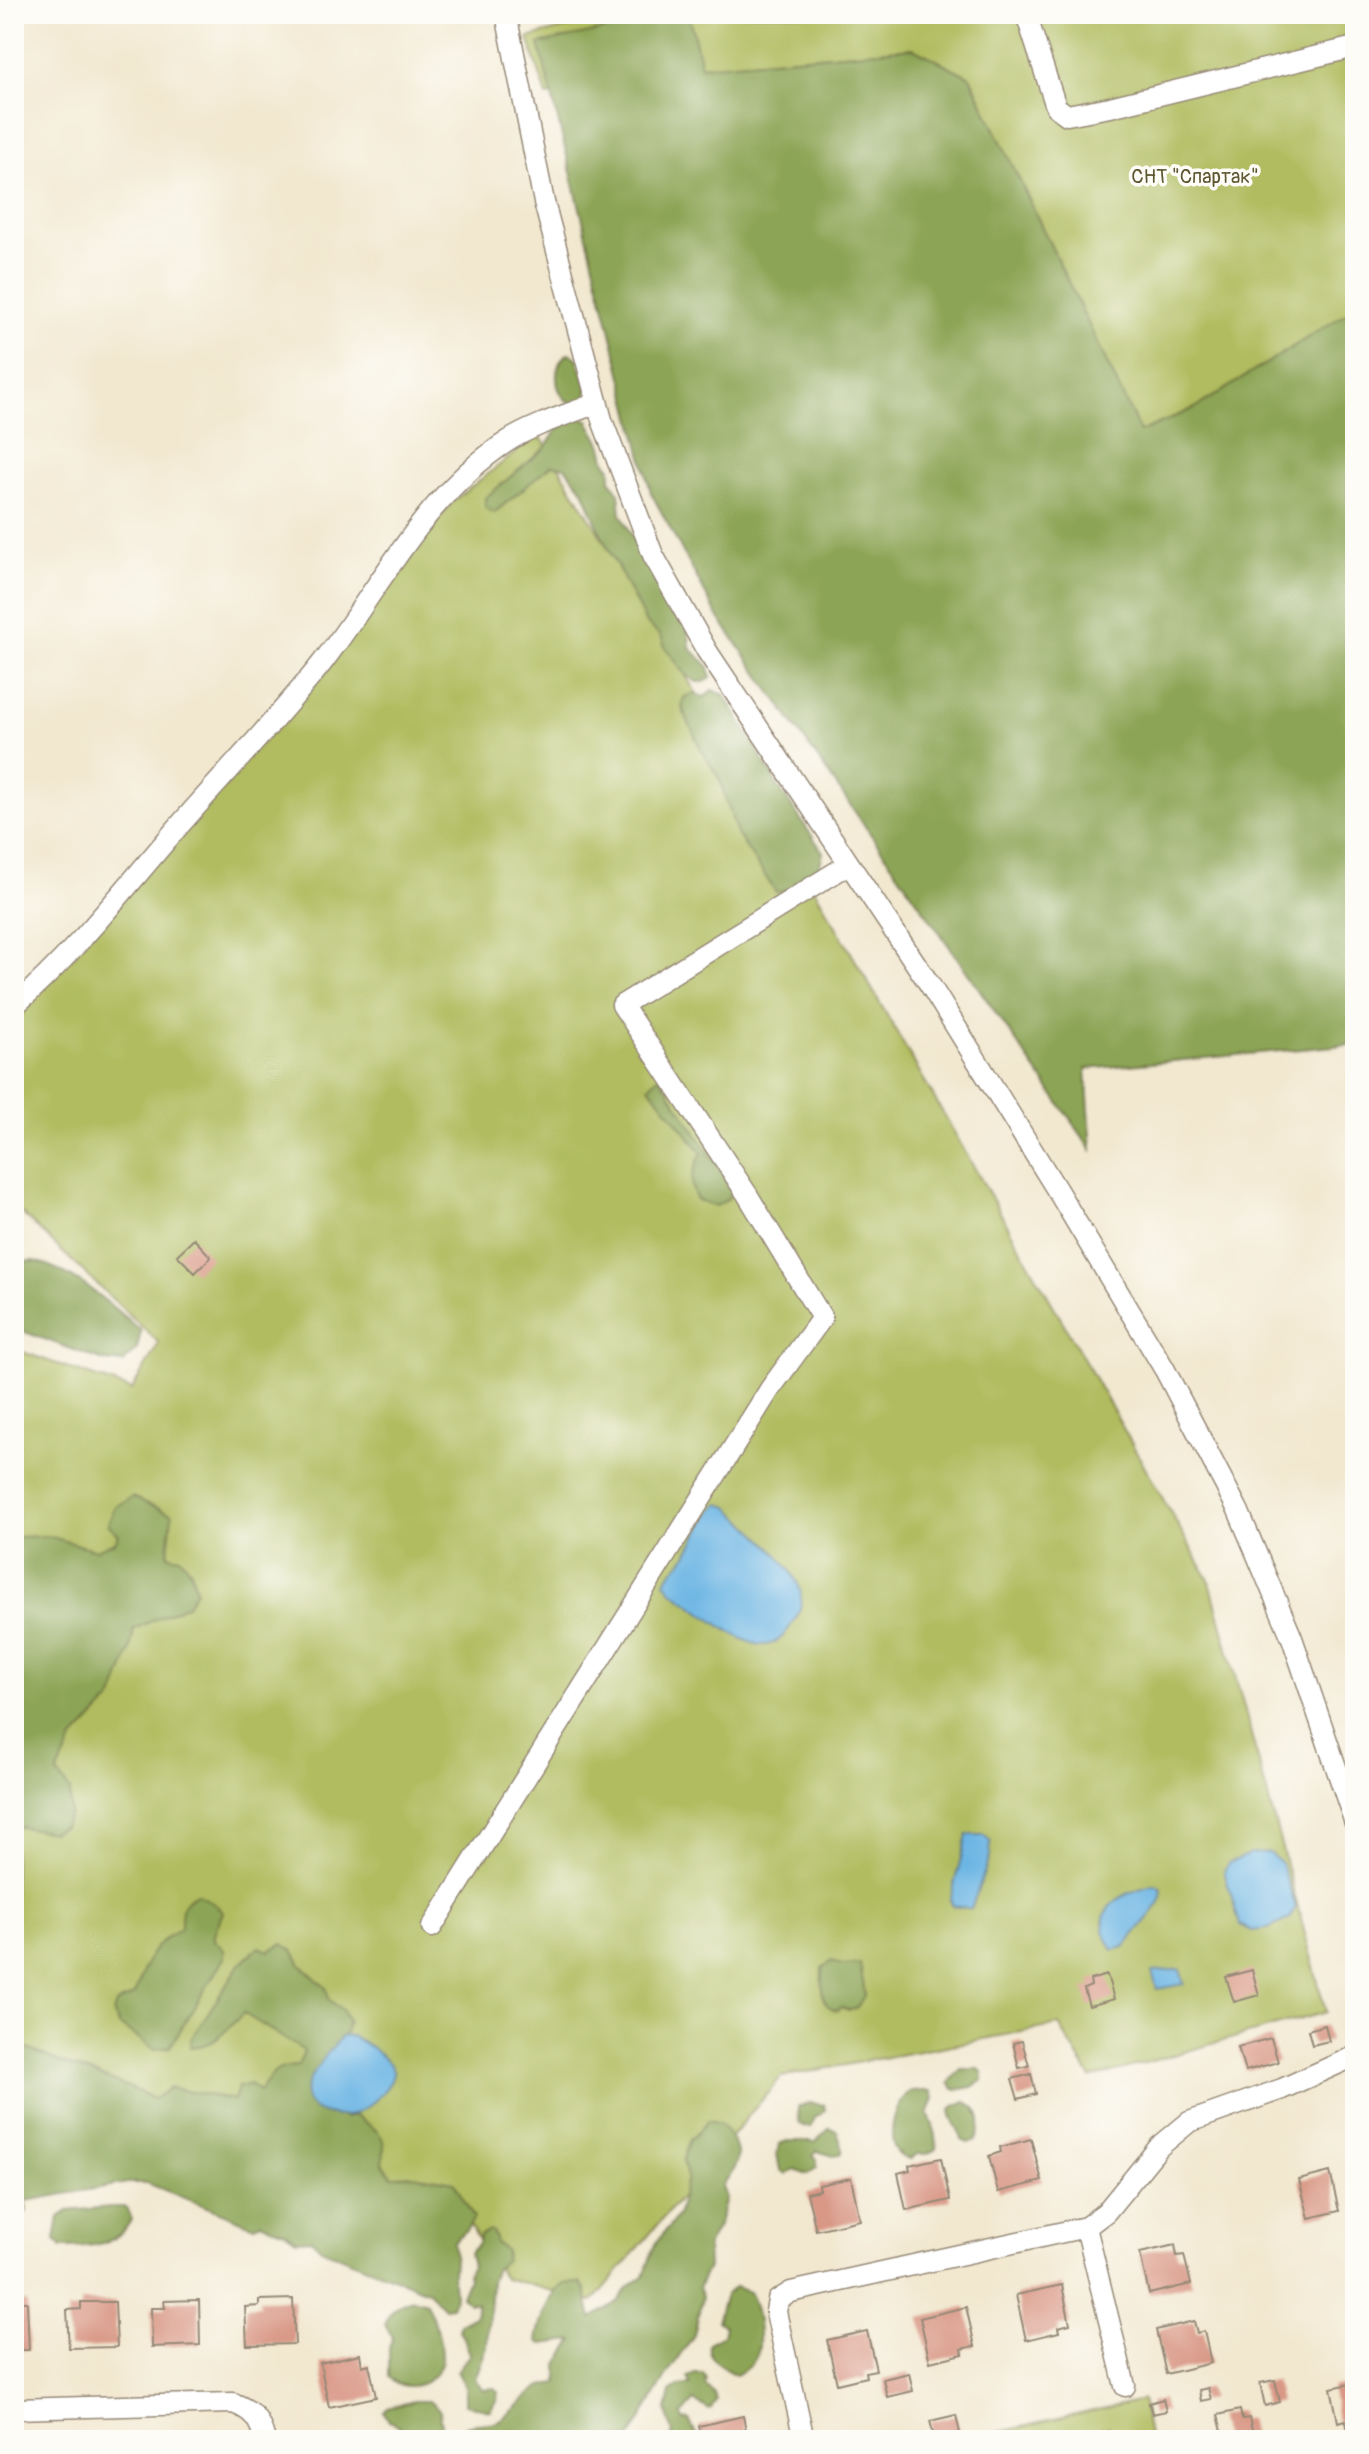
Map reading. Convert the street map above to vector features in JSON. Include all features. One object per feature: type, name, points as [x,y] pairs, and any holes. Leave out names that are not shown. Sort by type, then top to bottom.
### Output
[{"type":"street","points":[[506,14],[544,202],[597,403],[653,555],[707,651],[938,998],[1165,1370],[1238,1510],[1292,1638],[1355,1823]]},
{"type":"street","points":[[1026,14],[1056,107],[1067,115],[1355,47]]},
{"type":"street","points":[[14,1006],[74,948],[277,718],[324,660],[406,541],[470,469],[510,440],[597,403]]},
{"type":"street","points":[[432,1927],[770,1389],[822,1318],[739,1180],[622,1005],[849,864]]},
{"type":"street","points":[[804,2440],[776,2312],[778,2300],[791,2292],[1086,2227],[1106,2212],[1159,2147],[1189,2122],[1282,2089],[1355,2056]]},
{"type":"street","points":[[1086,2227],[1125,2386]]},
{"type":"street","points":[[14,2409],[233,2403],[248,2408],[260,2423],[265,2440]]},
{"type":"green space","name":"СНТ \"Спартак\"","points":[[618,14],[1355,14],[1355,308],[1195,408],[1140,432],[970,77],[913,48],[701,66],[547,96],[528,38]]},
{"type":"green space","points":[[676,14],[689,14],[701,66],[913,48],[970,77],[1140,432],[1195,408],[1355,308],[1355,1044],[1086,1069],[1092,1150],[717,615],[651,493],[539,44]]},
{"type":"green space","points":[[570,353],[578,359],[588,391],[577,406],[561,394],[557,381],[558,367]]},
{"type":"green space","points":[[579,417],[588,420],[602,447],[611,468],[611,481],[619,493],[621,514],[659,587],[682,614],[690,648],[709,667],[711,678],[704,682],[697,682],[686,675],[665,647],[661,636],[646,623],[602,536],[583,490],[565,467],[552,465],[494,513],[485,507],[485,498],[545,448],[558,428]]},
{"type":"green space","points":[[539,434],[799,862],[1210,1582],[1326,2012],[1091,2078],[1059,2025],[781,2077],[593,2302],[504,2278],[455,2202],[14,2053],[14,1349],[132,1390],[159,1343],[14,1206],[14,1002],[330,665],[452,502]]},
{"type":"green space","points":[[712,690],[725,695],[779,788],[823,852],[817,871],[802,885],[776,892],[737,834],[720,780],[682,708],[684,697],[695,694],[705,697]]},
{"type":"green space","points":[[659,1076],[733,1190],[727,1200],[716,1206],[697,1200],[694,1194],[693,1176],[702,1153],[649,1086]]},
{"type":"green space","points":[[35,1261],[78,1281],[141,1331],[137,1349],[123,1363],[104,1361],[14,1328],[14,1262]]},
{"type":"green space","points":[[132,1497],[172,1514],[168,1555],[180,1557],[191,1571],[196,1590],[187,1605],[134,1629],[130,1651],[113,1698],[72,1741],[57,1774],[70,1790],[70,1814],[64,1826],[53,1832],[14,1826],[14,1537],[48,1536],[96,1550],[115,1542],[119,1535],[108,1524],[115,1507]]},
{"type":"green space","points":[[198,1894],[223,1912],[214,1940],[224,1950],[224,1958],[170,2047],[154,2049],[119,2025],[113,2013],[116,2004],[135,1993],[151,1954],[181,1928],[185,1903]]},
{"type":"green space","points":[[283,1944],[293,1950],[301,1965],[326,1988],[329,2000],[342,2010],[348,2022],[345,2034],[329,2053],[333,2106],[344,2118],[356,2116],[380,2135],[384,2146],[382,2164],[392,2176],[414,2175],[454,2182],[474,2218],[466,2231],[453,2242],[454,2294],[451,2307],[444,2308],[428,2291],[321,2249],[311,2239],[296,2240],[260,2222],[254,2226],[147,2183],[127,2183],[26,2201],[27,2211],[14,2224],[14,2042],[154,2099],[170,2088],[234,2100],[238,2087],[250,2084],[260,2092],[275,2072],[299,2066],[304,2051],[243,2013],[226,2031],[206,2044],[190,2047],[191,2039],[241,1963],[259,1947],[269,1951]]},
{"type":"green space","points":[[832,1961],[841,1965],[860,1964],[865,1994],[856,2009],[841,2007],[838,2010],[824,2000],[822,1968]]},
{"type":"green space","points":[[961,2069],[979,2069],[983,2080],[972,2087],[955,2090],[949,2083]]},
{"type":"green space","points":[[911,2091],[931,2091],[934,2098],[928,2114],[935,2132],[936,2149],[927,2154],[917,2154],[911,2159],[902,2157],[896,2150],[892,2130],[898,2108]]},
{"type":"green space","points":[[966,2102],[978,2113],[980,2123],[976,2140],[968,2143],[962,2140],[950,2111],[955,2105]]},
{"type":"green space","points":[[809,2103],[824,2105],[825,2111],[815,2117],[811,2127],[804,2127],[799,2123],[798,2107]]},
{"type":"green space","points":[[708,2121],[721,2124],[733,2141],[737,2161],[722,2186],[726,2199],[718,2226],[707,2247],[708,2267],[698,2288],[702,2297],[694,2335],[629,2440],[459,2440],[458,2431],[462,2428],[500,2420],[540,2387],[558,2383],[558,2364],[574,2340],[542,2344],[537,2341],[545,2312],[560,2287],[580,2283],[585,2289],[592,2318],[619,2301],[627,2288],[644,2276],[655,2244],[677,2217],[687,2177],[683,2161],[690,2140]]},
{"type":"green space","points":[[830,2128],[837,2131],[842,2153],[834,2156],[817,2151],[812,2156],[817,2161],[817,2167],[808,2174],[794,2169],[786,2174],[780,2170],[779,2144],[816,2141]]},
{"type":"green space","points":[[126,2207],[131,2220],[110,2240],[62,2247],[55,2240],[59,2217],[68,2211]]},
{"type":"green space","points":[[489,2231],[493,2233],[496,2243],[506,2251],[505,2260],[496,2268],[491,2282],[487,2346],[475,2379],[483,2390],[494,2388],[498,2391],[490,2410],[465,2404],[465,2386],[457,2371],[470,2354],[459,2332],[460,2324],[475,2316],[477,2303],[469,2303],[461,2296],[472,2266],[469,2253],[479,2243],[480,2235]]},
{"type":"green space","points":[[735,2287],[749,2292],[751,2296],[757,2314],[759,2340],[755,2360],[736,2375],[716,2362],[709,2349],[709,2343],[723,2335],[725,2327],[717,2321],[725,2295]]},
{"type":"green space","points":[[414,2299],[426,2303],[439,2338],[442,2358],[440,2367],[429,2380],[404,2386],[389,2377],[389,2348],[393,2337],[385,2325],[395,2308]]},
{"type":"green space","points":[[703,2374],[705,2384],[716,2401],[710,2410],[694,2401],[682,2415],[684,2421],[689,2420],[699,2440],[670,2440],[673,2434],[667,2410],[671,2392],[679,2386],[690,2385],[688,2377]]},
{"type":"green space","points":[[1142,2400],[1150,2440],[992,2440],[991,2434]]},
{"type":"green space","points":[[414,2401],[429,2401],[440,2411],[444,2440],[408,2440],[401,2427],[389,2421],[384,2412],[388,2408]]},
{"type":"water","points":[[719,1504],[729,1507],[767,1543],[785,1563],[800,1589],[798,1615],[784,1635],[773,1643],[754,1643],[730,1632],[671,1590],[665,1582],[689,1551],[709,1514]]},
{"type":"water","points":[[967,1835],[984,1835],[991,1842],[990,1856],[971,1909],[953,1906],[950,1900]]},
{"type":"water","points":[[1268,1852],[1281,1863],[1296,1907],[1289,1919],[1268,1929],[1252,1931],[1240,1925],[1224,1871],[1228,1863],[1251,1854]]},
{"type":"water","points":[[1153,1885],[1162,1889],[1160,1902],[1124,1947],[1113,1950],[1103,1925],[1110,1906],[1128,1893]]},
{"type":"water","points":[[1180,1969],[1184,1984],[1157,1989],[1152,1972]]},
{"type":"water","points":[[352,2036],[389,2063],[393,2072],[391,2081],[372,2103],[352,2115],[331,2115],[316,2110],[306,2101],[309,2080],[341,2037]]},
{"type":"building","points":[[194,1239],[211,1257],[195,1273],[177,1255]]},
{"type":"building","points":[[1252,1970],[1259,1995],[1234,2002],[1226,1977]]},
{"type":"building","points":[[1107,1975],[1114,1999],[1089,2006],[1084,1989],[1091,1986],[1090,1980]]},
{"type":"building","points":[[1325,2025],[1329,2041],[1312,2045],[1308,2030]]},
{"type":"building","points":[[1271,2038],[1278,2062],[1245,2071],[1238,2047]]},
{"type":"building","points":[[1022,2041],[1029,2066],[1019,2068],[1013,2043]]},
{"type":"building","points":[[1031,2074],[1036,2094],[1018,2099],[1012,2079]]},
{"type":"building","points":[[1031,2139],[1042,2181],[998,2192],[989,2156],[1001,2152],[1000,2147]]},
{"type":"building","points":[[941,2158],[950,2200],[906,2210],[898,2173],[910,2170],[909,2165]]},
{"type":"building","points":[[1330,2172],[1339,2211],[1309,2218],[1299,2180]]},
{"type":"building","points":[[851,2178],[860,2220],[816,2230],[807,2193],[820,2190],[819,2185]]},
{"type":"building","points":[[1175,2245],[1177,2256],[1184,2255],[1191,2284],[1149,2294],[1140,2253]]},
{"type":"building","points":[[1062,2285],[1070,2324],[1058,2327],[1059,2332],[1026,2340],[1016,2295]]},
{"type":"building","points":[[293,2299],[295,2344],[247,2345],[245,2307],[259,2306],[259,2300]]},
{"type":"building","points":[[199,2300],[200,2345],[152,2347],[151,2308],[165,2308],[164,2301]]},
{"type":"building","points":[[14,2302],[27,2302],[29,2350],[14,2350]]},
{"type":"building","points":[[81,2302],[115,2302],[117,2347],[69,2348],[67,2310],[81,2309]]},
{"type":"building","points":[[966,2307],[975,2346],[962,2349],[963,2354],[930,2362],[920,2318]]},
{"type":"building","points":[[1194,2321],[1197,2333],[1204,2331],[1211,2363],[1166,2374],[1156,2330]]},
{"type":"building","points":[[867,2331],[876,2370],[865,2372],[866,2377],[837,2384],[827,2340]]},
{"type":"building","points":[[360,2354],[362,2366],[369,2364],[376,2397],[329,2407],[320,2363]]},
{"type":"building","points":[[909,2373],[913,2391],[887,2397],[883,2379]]},
{"type":"building","points":[[1275,2380],[1280,2402],[1265,2406],[1260,2383]]},
{"type":"building","points":[[1355,2383],[1355,2432],[1348,2433],[1346,2420],[1338,2422],[1331,2388]]},
{"type":"building","points":[[1208,2388],[1211,2399],[1201,2401],[1199,2390]]},
{"type":"building","points":[[1163,2399],[1166,2411],[1152,2414],[1149,2403]]},
{"type":"building","points":[[1240,2410],[1242,2419],[1249,2418],[1254,2439],[1224,2440],[1218,2415]]},
{"type":"building","points":[[956,2415],[960,2433],[935,2440],[930,2421]]},
{"type":"building","points":[[743,2416],[748,2440],[702,2440],[699,2426]]},
{"type":"building","points":[[1109,2431],[1111,2440],[1076,2440],[1076,2439]]}]
